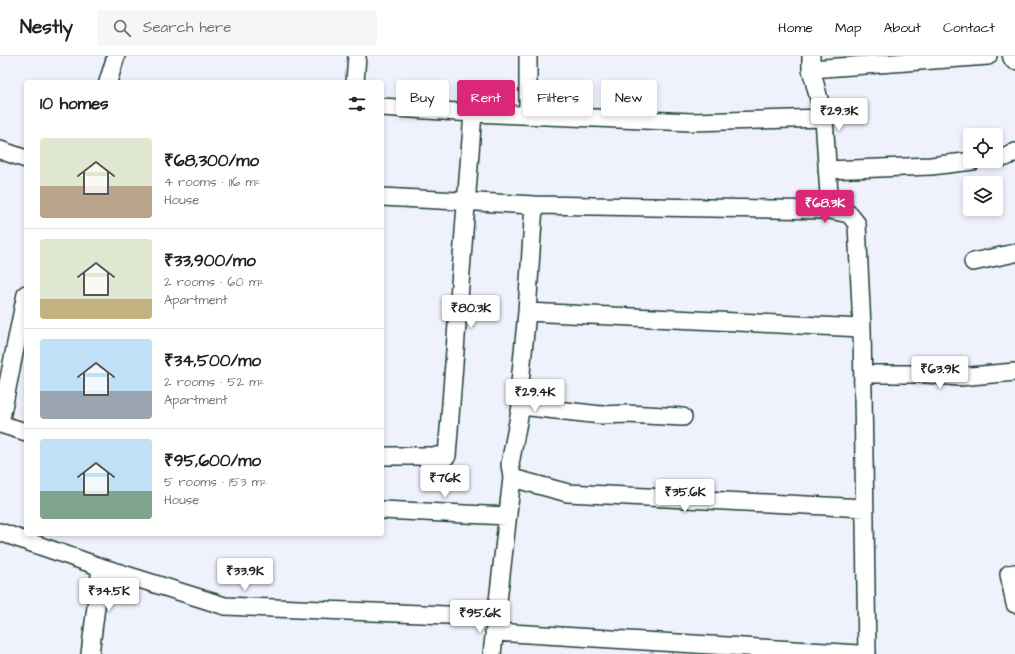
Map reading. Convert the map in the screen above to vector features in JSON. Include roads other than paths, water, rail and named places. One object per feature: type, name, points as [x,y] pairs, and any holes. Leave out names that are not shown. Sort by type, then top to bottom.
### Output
[{"type":"street","points":[[109,80],[116,56]]},
{"type":"street","points":[[355,80],[357,56]]},
{"type":"street","points":[[528,56],[528,80]]},
{"type":"street","points":[[830,210],[824,118],[811,62],[988,56]]},
{"type":"street","points":[[384,107],[457,112]]},
{"type":"street","points":[[384,456],[446,456],[473,116]]},
{"type":"street","points":[[551,116],[692,122],[824,118]]},
{"type":"street","points":[[0,150],[24,158]]},
{"type":"street","points":[[1003,157],[1015,152]]},
{"type":"street","points":[[827,170],[930,166],[963,162]]},
{"type":"street","points":[[384,197],[534,205],[830,210],[849,214],[857,224],[862,328],[867,654]]},
{"type":"street","points":[[492,654],[512,478],[510,464],[521,406],[519,393],[527,312],[534,205]]},
{"type":"street","points":[[973,262],[1015,253]]},
{"type":"street","points":[[24,300],[6,357],[0,424],[24,431]]},
{"type":"street","points":[[527,312],[862,328]]},
{"type":"street","points":[[863,374],[927,374],[959,377],[1015,372]]},
{"type":"street","points":[[521,406],[601,415],[627,414],[683,417]]},
{"type":"street","points":[[512,478],[568,493],[865,508]]},
{"type":"street","points":[[384,510],[507,516]]},
{"type":"street","points":[[0,532],[100,567],[225,606],[495,624],[859,654]]},
{"type":"street","points":[[90,654],[100,567]]},
{"type":"street","points":[[1015,573],[1009,574],[1015,604]]}]
